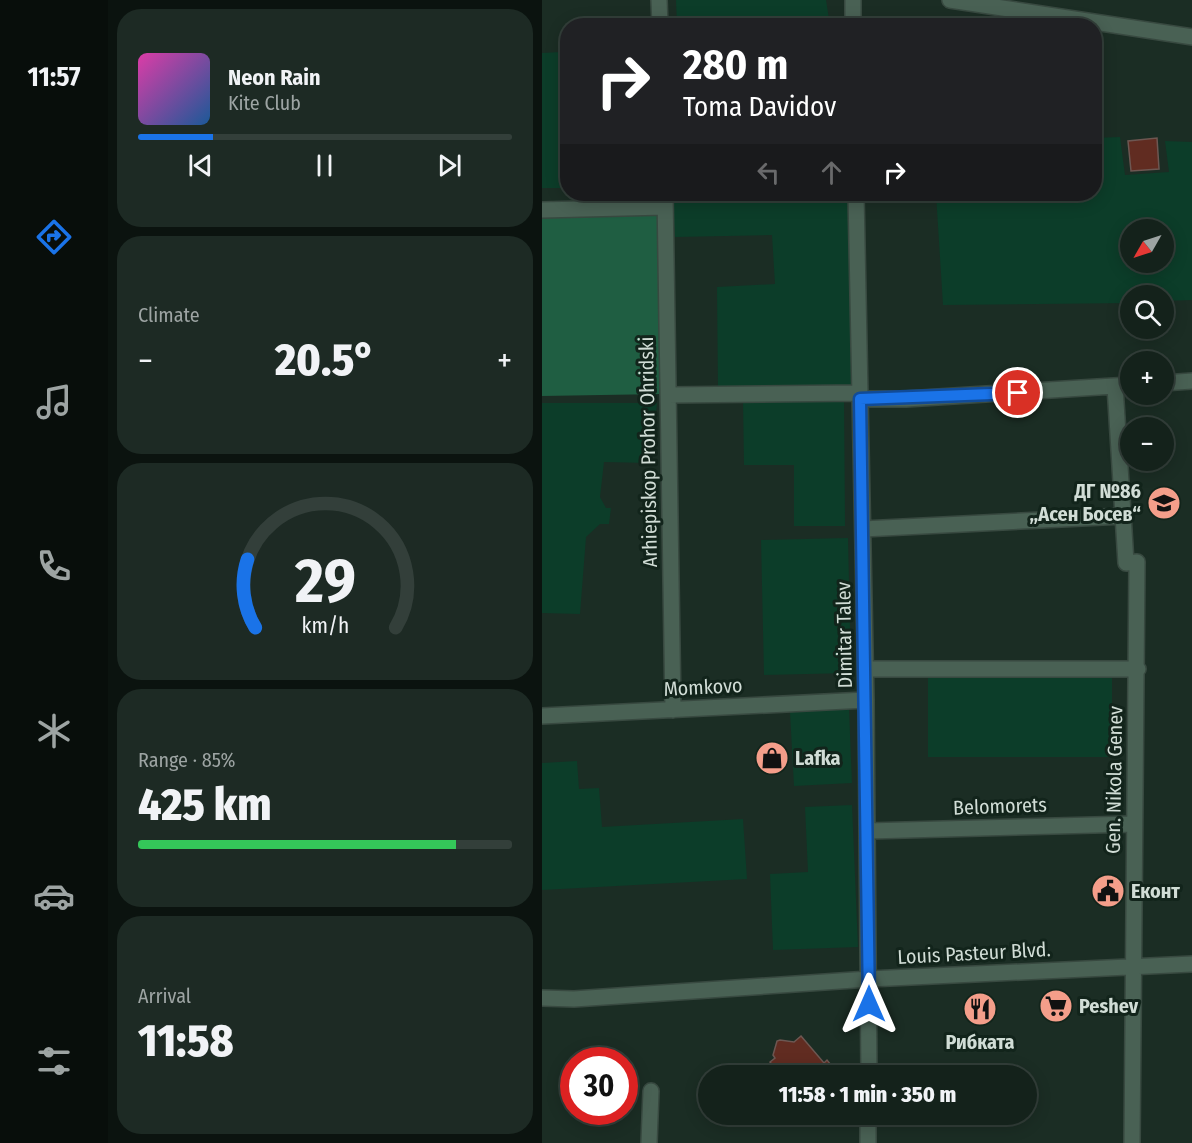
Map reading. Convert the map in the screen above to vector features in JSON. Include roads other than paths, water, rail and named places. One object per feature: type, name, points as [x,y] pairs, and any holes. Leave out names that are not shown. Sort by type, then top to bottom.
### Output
[{"type":"street","points":[[659,0],[660,18]]},
{"type":"street","points":[[852,0],[853,18]]},
{"type":"street","points":[[950,0],[1068,18]]},
{"type":"street","points":[[1102,23],[1193,37]]},
{"type":"street","points":[[542,210],[653,201]]},
{"type":"street","name":"Arhiepiskop Prohor Ohridski","points":[[665,201],[673,710]]},
{"type":"street","name":"Dimitar Talev","points":[[856,201],[866,669],[869,1065]]},
{"type":"street","points":[[1174,382],[1193,381]]},
{"type":"street","points":[[668,395],[860,396],[906,399],[1120,386]]},
{"type":"street","points":[[863,529],[1123,516],[1122,405]]},
{"type":"street","name":"Gen. Nikola Genev","points":[[1123,516],[1132,562],[1138,669],[1133,824],[1132,1143]]},
{"type":"street","points":[[866,669],[1138,669]]},
{"type":"street","name":"Momkovo","points":[[542,716],[866,700]]},
{"type":"street","name":"Belomorets","points":[[868,831],[1133,824]]},
{"type":"street","name":"Louis Pasteur Blvd.","points":[[542,998],[582,999],[869,979],[1193,964]]},
{"type":"street","points":[[649,1143],[651,1091]]},
{"type":"street","points":[[868,1125],[868,1143]]},
{"type":"place","name":"ДГ №86 „Асен Босев“","points":[[1164,503]]},
{"type":"place","name":"Lafka","points":[[772,758]]},
{"type":"place","name":"Еконт","points":[[1108,891]]},
{"type":"place","name":"Peshev","points":[[1056,1006]]},
{"type":"place","name":"Рибката","points":[[980,1009]]}]
